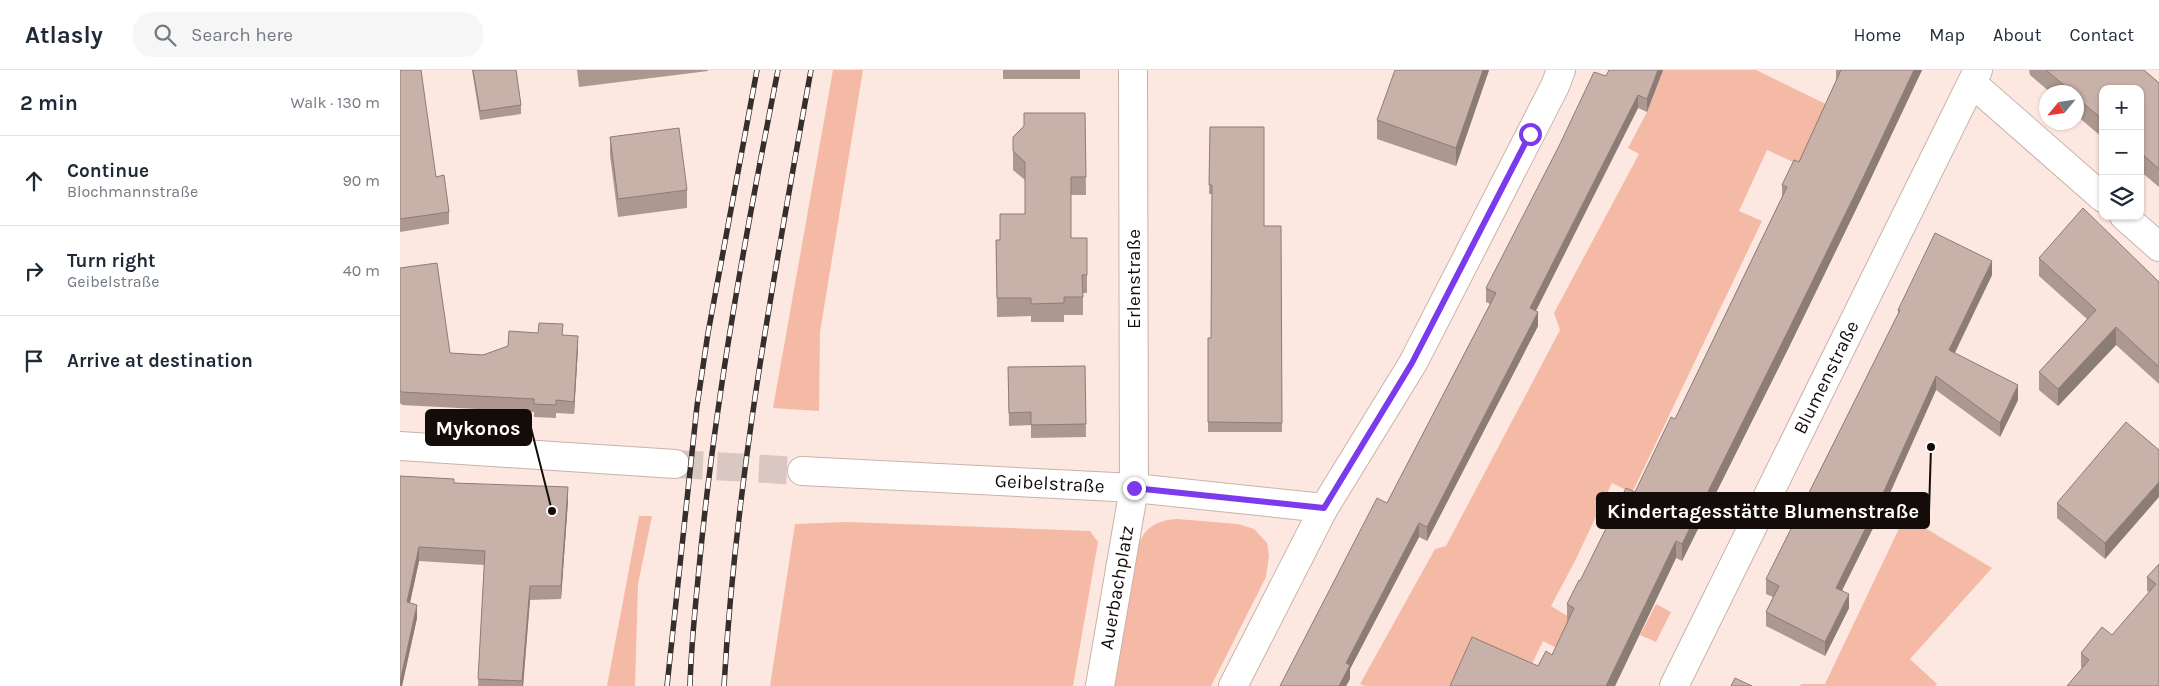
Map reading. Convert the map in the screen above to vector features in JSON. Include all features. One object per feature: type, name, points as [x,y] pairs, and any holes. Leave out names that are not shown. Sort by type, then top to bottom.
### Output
[{"type":"street","name":"Erlenstraße","points":[[1133,70],[1134,488]]},
{"type":"street","points":[[1233,686],[1324,508],[1412,363],[1556,86],[1561,70]]},
{"type":"street","points":[[1975,76],[2099,194]]},
{"type":"street","name":"Blumenstraße","points":[[1674,686],[1975,76]]},
{"type":"street","points":[[2129,220],[2159,247]]},
{"type":"street","points":[[400,446],[675,464]]},
{"type":"street","name":"Geibelstraße","points":[[802,471],[1134,488],[1324,508]]},
{"type":"street","name":"Auerbachplatz","points":[[1100,686],[1134,488]]},
{"type":"shaded area","points":[[833,70],[863,70],[820,332],[819,411],[773,408]]},
{"type":"shaded area","points":[[1663,70],[1756,70],[1832,107],[1804,167],[1767,150],[1739,211],[1762,221],[1632,493],[1612,483],[1574,563],[1551,606],[1569,617],[1574,625],[1562,651],[1543,641],[1531,666],[1458,686],[1365,686],[1360,684],[1435,549],[1446,546],[1560,330],[1554,313],[1639,154],[1628,148],[1647,112]]},
{"type":"shaded area","points":[[639,516],[652,516],[638,584],[635,686],[607,686]]},
{"type":"shaded area","points":[[1905,516],[1992,568],[1910,659],[1937,684],[1935,686],[1800,686],[1801,684],[1825,684]]},
{"type":"shaded area","points":[[1177,519],[1238,524],[1254,529],[1267,543],[1269,555],[1266,577],[1211,686],[1111,686],[1137,548],[1143,535],[1152,526],[1163,521]]},
{"type":"shaded area","points":[[847,522],[1090,531],[1098,542],[1073,686],[770,686],[795,524]]},
{"type":"shaded area","points":[[1656,604],[1671,612],[1656,642],[1640,635]]},
{"type":"building","points":[[400,70],[421,70],[436,177],[444,175],[449,212],[400,219]]},
{"type":"building","points":[[473,70],[516,70],[521,105],[480,111]]},
{"type":"building","points":[[1395,70],[1483,70],[1456,148],[1377,120]]},
{"type":"building","points":[[1609,70],[1658,70],[1647,99],[1638,95],[1530,308],[1538,312],[1427,527],[1419,523],[1346,663],[1350,665],[1339,686],[1280,686],[1377,498],[1387,503],[1496,293],[1486,288],[1559,146],[1594,72],[1606,76]]},
{"type":"building","points":[[1841,70],[1914,70],[1863,178],[1682,544],[1676,541],[1606,686],[1450,686],[1472,637],[1538,666],[1546,651],[1552,655],[1574,608],[1567,604],[1626,488],[1635,492],[1671,417],[1675,419],[1787,187],[1782,185],[1794,160],[1799,162]]},
{"type":"building","points":[[2046,70],[2144,70],[2159,83],[2159,169],[2144,156],[2144,85],[2099,85],[2099,117],[2084,104],[2084,85],[2064,85]]},
{"type":"building","points":[[1024,113],[1085,113],[1086,177],[1071,177],[1071,238],[1087,238],[1087,275],[1082,275],[1083,297],[1064,297],[1064,303],[1031,304],[1031,298],[997,298],[996,240],[1000,240],[1000,214],[1025,214],[1025,162],[1013,151],[1013,137],[1024,126]]},
{"type":"building","points":[[1210,127],[1264,127],[1264,226],[1281,226],[1282,423],[1208,422],[1208,338],[1211,338],[1212,185],[1209,185]]},
{"type":"building","points":[[679,128],[687,190],[618,199],[610,137]]},
{"type":"building","points":[[2083,208],[2159,282],[2159,367],[2116,327],[2058,389],[2039,372],[2096,310],[2039,258]]},
{"type":"building","points":[[1935,233],[1992,261],[1949,350],[2018,385],[2000,423],[1936,376],[1885,489],[1836,588],[1849,594],[1825,642],[1766,612],[1779,586],[1766,579],[1900,310],[1898,310]]},
{"type":"building","points":[[437,263],[450,353],[483,355],[508,346],[509,331],[538,333],[539,323],[563,324],[562,335],[578,336],[574,402],[556,400],[556,405],[534,404],[534,399],[400,391],[400,268]]},
{"type":"building","points":[[1085,366],[1086,424],[1031,425],[1031,412],[1009,413],[1008,367]]},
{"type":"building","points":[[2126,422],[2159,450],[2159,482],[2105,543],[2057,503]]},
{"type":"building","points":[[400,476],[454,479],[454,483],[568,487],[561,586],[530,586],[522,681],[478,679],[485,551],[419,547],[407,602],[417,605],[400,682]]},
{"type":"building","points":[[2159,564],[2159,686],[2067,686],[2089,660],[2081,653],[2102,627],[2112,635],[2156,584],[2147,577]]},
{"type":"building","points":[[1735,678],[1752,686],[1731,686]]},
{"type":"tunnel","points":[[675,464],[802,471]]},
{"type":"railway","points":[[667,686],[697,406],[708,333],[757,70]]},
{"type":"railway","points":[[690,686],[700,558],[714,435],[743,252],[778,70]]},
{"type":"railway","points":[[724,686],[737,531],[747,453],[770,300],[811,70]]},
{"type":"place","name":"Kindertagesstätte Blumenstraße","points":[[1931,447]]},
{"type":"place","name":"Mykonos","points":[[552,511]]},
{"type":"route","points":[[1134,488],[1324,508],[1412,363],[1530,134]]}]
